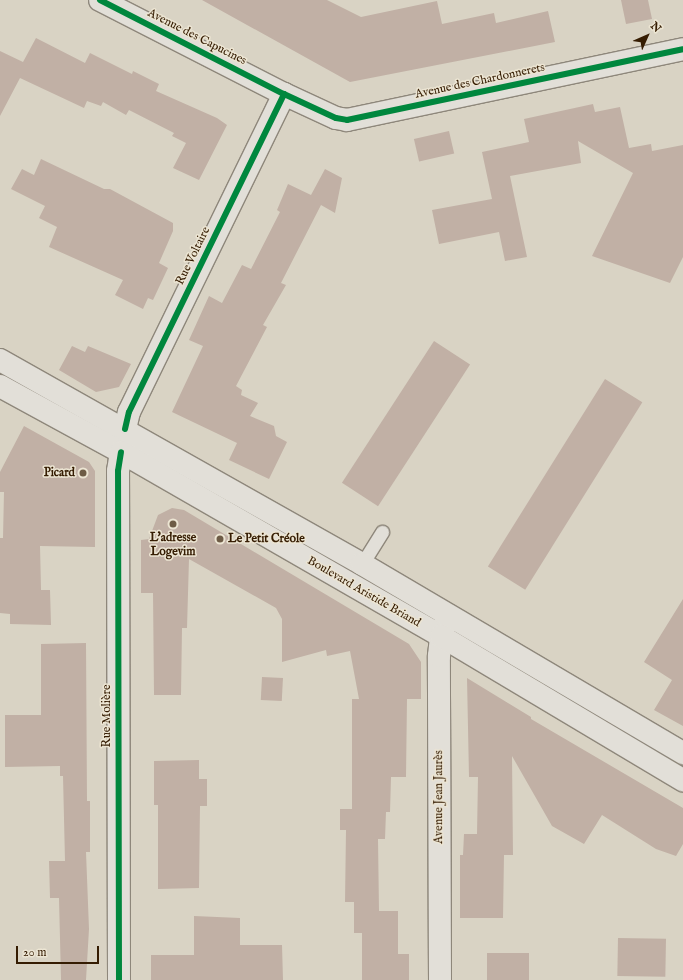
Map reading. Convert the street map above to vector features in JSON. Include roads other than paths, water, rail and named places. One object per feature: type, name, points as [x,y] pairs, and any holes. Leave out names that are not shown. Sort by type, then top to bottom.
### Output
[{"type":"street","name":"Avenue des Capucines","points":[[100,0],[284,94]]},
{"type":"street","name":"Avenue des Chardonnerets","points":[[284,94],[347,120],[683,49]]},
{"type":"street","name":"Rue Voltaire","points":[[121,452],[129,412],[284,94]]},
{"type":"street","name":"Boulevard Aristide Briand","points":[[0,360],[126,429],[449,614],[683,753]]},
{"type":"street","name":"Boulevard Aristide Briand","points":[[0,386],[121,452],[441,636],[683,780]]},
{"type":"street","name":"Rue Molière","points":[[119,980],[118,471],[121,452]]},
{"type":"street","name":"Avenue Jean Jaurès","points":[[440,980],[439,656],[441,636],[449,614]]},
{"type":"lane","points":[[362,564],[382,532]]},
{"type":"lane","points":[[494,668],[551,675]]},
{"type":"place","name":"Picard","points":[[83,473]]},
{"type":"place","name":"L'adresse Logevim","points":[[173,524]]},
{"type":"place","name":"Le Petit Créole","points":[[220,539]]}]
